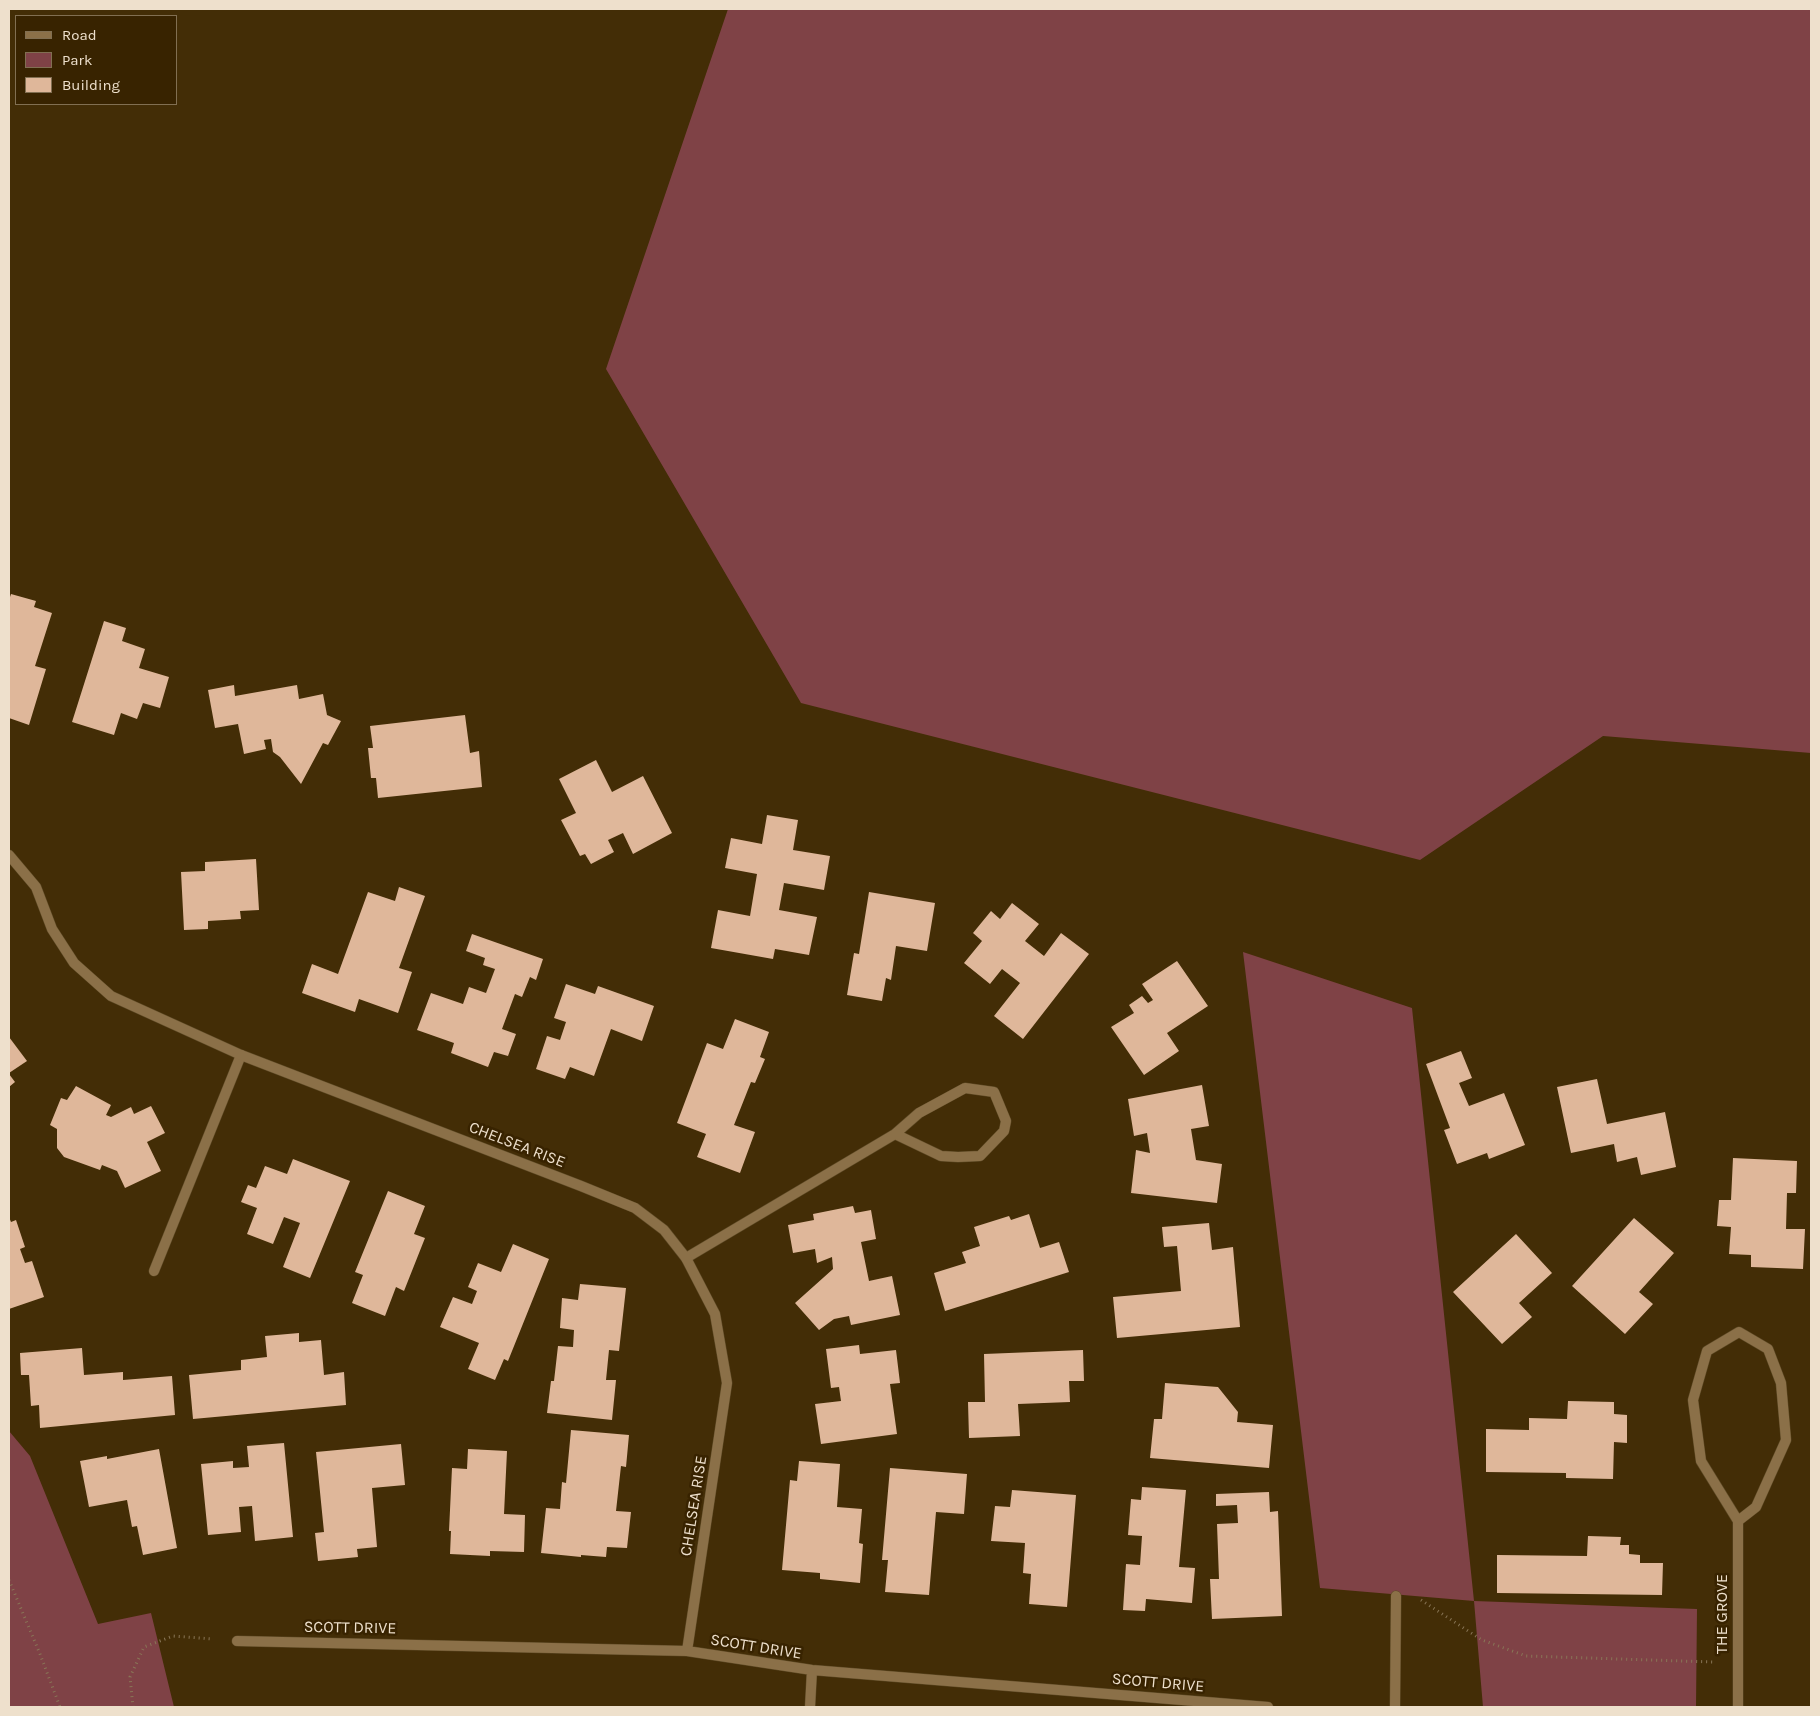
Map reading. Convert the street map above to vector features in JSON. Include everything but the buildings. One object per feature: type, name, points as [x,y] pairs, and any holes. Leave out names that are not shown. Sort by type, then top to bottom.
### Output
[{"type":"street","name":"CHELSEA RISE","points":[[9,855],[36,887],[52,929],[74,963],[111,996],[241,1056],[635,1208],[664,1230],[686,1258],[715,1314],[728,1383],[687,1651]]},
{"type":"street","points":[[154,1271],[241,1056]]},
{"type":"street","points":[[686,1258],[895,1134],[919,1113],[964,1088],[994,1092],[1006,1121],[1004,1131],[980,1156],[941,1156],[895,1134]]},
{"type":"street","points":[[1739,1332],[1768,1349],[1781,1383],[1786,1440],[1756,1507],[1738,1521],[1702,1461],[1693,1400],[1707,1351],[1739,1332]]},
{"type":"street","name":"THE GROVE","points":[[1738,1521],[1738,1707]]},
{"type":"street","points":[[1395,1707],[1396,1596]]},
{"type":"street","name":"SCOTT DRIVE","points":[[237,1641],[687,1651],[812,1670],[1268,1707]]},
{"type":"street","points":[[810,1707],[812,1670]]},
{"type":"path","points":[[9,1580],[60,1707]]},
{"type":"path","points":[[1396,1596],[1419,1599],[1482,1640],[1526,1656],[1737,1663]]},
{"type":"path","points":[[133,1707],[130,1677],[144,1647],[173,1636],[237,1641]]},
{"type":"green space","points":[[728,9],[1811,9],[1811,753],[1603,736],[1420,860],[801,703],[606,369]]},
{"type":"green space","points":[[1243,952],[1412,1008],[1474,1601],[1320,1588]]},
{"type":"green space","points":[[9,1431],[30,1456],[98,1624],[151,1613],[174,1707],[9,1707]]},
{"type":"green space","points":[[1474,1601],[1697,1609],[1696,1707],[1483,1707]]}]
